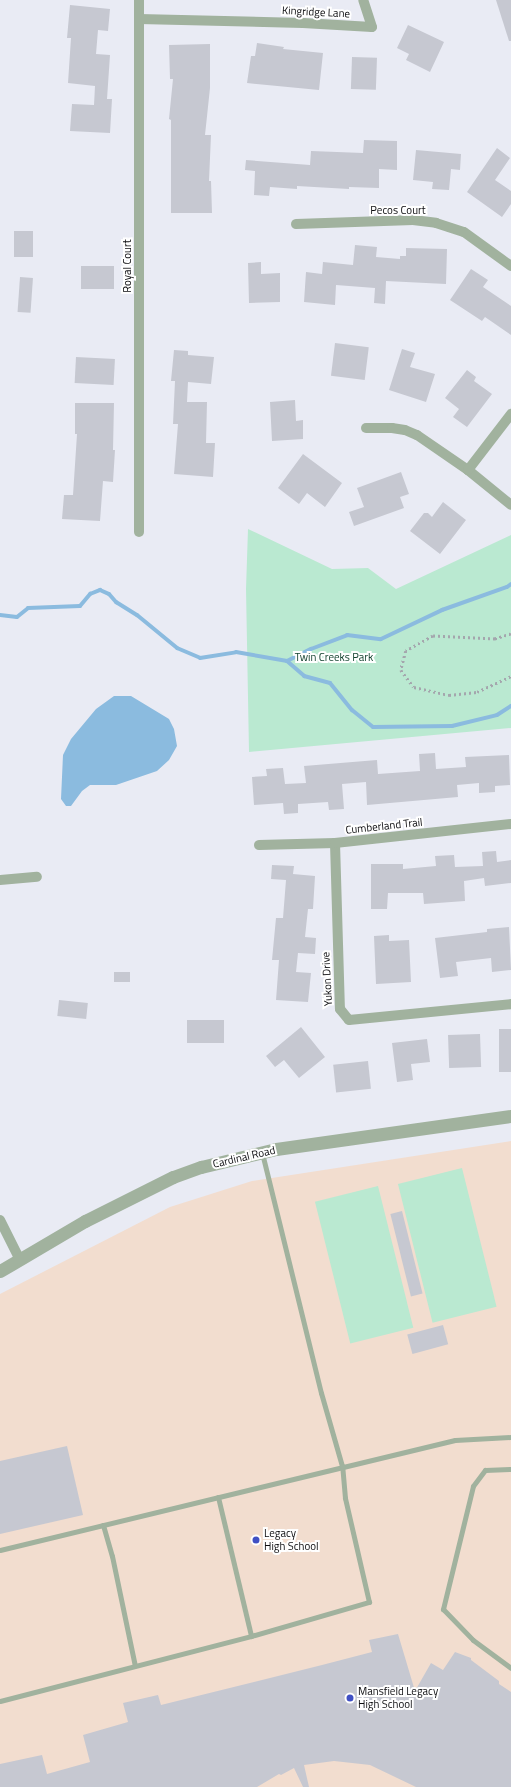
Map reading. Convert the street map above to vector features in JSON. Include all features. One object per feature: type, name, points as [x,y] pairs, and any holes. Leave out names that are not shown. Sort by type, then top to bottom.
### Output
[{"type":"street","name":"Royal Court","points":[[139,0],[139,532]]},
{"type":"street","name":"Kingridge Lane","points":[[139,19],[295,22],[372,27],[363,0]]},
{"type":"street","name":"Pecos Court","points":[[296,224],[413,220],[436,223],[464,232],[511,266]]},
{"type":"street","points":[[468,470],[511,414]]},
{"type":"street","points":[[366,428],[392,428],[405,430],[428,441],[468,470],[511,505]]},
{"type":"street","name":"Cumberland Trail","points":[[259,845],[335,843],[511,824]]},
{"type":"street","name":"Yukon Drive","points":[[335,843],[340,1009],[349,1020],[511,1004]]},
{"type":"street","points":[[0,880],[37,877]]},
{"type":"street","name":"Cardinal Road","points":[[0,1271],[85,1221],[172,1177],[201,1167],[262,1152],[511,1116]]},
{"type":"street","points":[[0,1220],[20,1260]]},
{"type":"lane","points":[[0,1701],[251,1636],[369,1602],[345,1498],[342,1466],[321,1393],[262,1152]]},
{"type":"lane","points":[[0,1550],[342,1466],[455,1440],[511,1437]]},
{"type":"lane","points":[[511,1469],[485,1470],[473,1486],[443,1609],[473,1640],[511,1668]]},
{"type":"lane","points":[[218,1497],[251,1636]]},
{"type":"lane","points":[[103,1525],[112,1556],[135,1666]]},
{"type":"path","points":[[511,634],[494,639],[433,636],[406,651],[401,670],[414,687],[449,695],[477,692],[511,676]]},
{"type":"shaded area","name":"Legacy High School","points":[[511,1141],[511,1787],[0,1787],[0,1294],[170,1207],[252,1181]]},
{"type":"green space","name":"Twin Creeks Park","points":[[248,529],[332,569],[368,568],[396,589],[511,535],[511,728],[249,752],[246,589]]},
{"type":"green space","points":[[462,1168],[497,1307],[433,1323],[398,1184]]},
{"type":"green space","points":[[378,1186],[413,1328],[350,1343],[315,1202]]},
{"type":"water","points":[[114,696],[131,696],[169,719],[174,729],[177,746],[169,760],[157,771],[116,785],[90,785],[82,791],[71,806],[66,806],[61,799],[63,755],[71,739],[96,709]]},
{"type":"building","points":[[496,0],[511,0],[511,41],[509,41]]},
{"type":"building","points":[[70,5],[110,9],[108,31],[98,30],[96,54],[110,55],[107,99],[112,99],[110,133],[70,131],[72,104],[94,105],[95,86],[68,83],[71,38],[67,38]]},
{"type":"building","points":[[408,25],[444,42],[430,72],[406,60],[409,54],[397,48]]},
{"type":"building","points":[[257,43],[284,47],[283,49],[323,53],[319,90],[247,83],[251,56],[255,56]]},
{"type":"building","points":[[210,44],[210,88],[205,135],[211,135],[209,181],[211,181],[212,213],[171,213],[171,120],[169,119],[173,79],[170,79],[169,45]]},
{"type":"building","points":[[352,57],[377,58],[376,90],[351,89]]},
{"type":"building","points":[[364,140],[397,141],[397,170],[379,169],[379,188],[349,187],[349,189],[297,186],[297,189],[270,187],[269,196],[254,195],[255,171],[245,170],[246,160],[310,165],[311,151],[363,153]]},
{"type":"building","points":[[497,148],[510,158],[495,180],[511,191],[511,204],[502,217],[467,192]]},
{"type":"building","points":[[416,150],[461,154],[460,170],[451,169],[449,190],[432,189],[433,182],[413,180]]},
{"type":"building","points":[[14,231],[33,231],[33,257],[14,257]]},
{"type":"building","points":[[355,245],[377,247],[376,257],[400,259],[400,256],[406,256],[406,248],[447,249],[446,284],[386,281],[385,304],[374,303],[375,288],[336,285],[335,305],[304,302],[306,272],[322,274],[323,262],[353,265]]},
{"type":"building","points":[[261,262],[261,274],[280,273],[280,302],[249,303],[248,263]]},
{"type":"building","points":[[81,266],[114,266],[114,289],[81,289]]},
{"type":"building","points":[[471,269],[488,280],[483,287],[511,306],[511,335],[485,317],[482,321],[450,300]]},
{"type":"building","points":[[20,277],[33,278],[31,313],[18,312]]},
{"type":"building","points":[[335,343],[369,347],[365,380],[331,376]]},
{"type":"building","points":[[402,349],[415,353],[410,367],[435,374],[426,402],[389,390]]},
{"type":"building","points":[[174,350],[188,351],[188,355],[214,357],[211,384],[188,382],[187,402],[207,402],[206,443],[215,443],[213,477],[174,474],[178,424],[173,424],[175,381],[171,381]]},
{"type":"building","points":[[76,357],[115,359],[114,385],[75,383]]},
{"type":"building","points":[[467,370],[476,377],[474,381],[492,394],[467,427],[453,417],[459,409],[445,398]]},
{"type":"building","points":[[295,400],[296,421],[303,420],[303,439],[272,441],[270,402]]},
{"type":"building","points":[[75,403],[114,403],[113,450],[115,450],[113,482],[103,481],[100,521],[62,519],[64,495],[73,495],[77,434],[75,434]]},
{"type":"building","points":[[303,454],[342,483],[325,507],[307,493],[299,504],[278,488]]},
{"type":"building","points":[[401,472],[409,494],[400,497],[404,508],[354,526],[349,512],[364,507],[357,488]]},
{"type":"building","points":[[443,502],[466,520],[440,554],[410,531],[424,513],[428,513],[432,517]]},
{"type":"building","points":[[435,753],[436,769],[466,767],[465,757],[509,755],[510,785],[495,786],[495,792],[479,793],[479,783],[457,785],[458,797],[367,805],[366,782],[342,784],[344,809],[329,810],[328,802],[298,804],[298,813],[284,814],[283,803],[254,805],[252,777],[267,776],[266,769],[283,768],[285,784],[306,783],[304,766],[377,760],[378,774],[420,771],[419,754]]},
{"type":"building","points":[[496,851],[497,862],[511,860],[511,883],[485,886],[484,878],[464,881],[465,901],[424,904],[423,893],[388,893],[387,909],[371,909],[371,864],[403,864],[403,869],[436,866],[435,856],[454,855],[455,867],[483,866],[482,852]]},
{"type":"building","points":[[272,865],[294,866],[293,874],[315,876],[313,909],[308,909],[305,937],[316,938],[315,954],[298,953],[296,972],[311,973],[308,1002],[276,1000],[279,960],[272,960],[276,918],[283,918],[286,880],[271,879]]},
{"type":"building","points":[[509,927],[511,970],[492,972],[491,958],[456,962],[458,976],[440,978],[435,938],[487,932],[487,929]]},
{"type":"building","points":[[389,935],[389,941],[409,940],[411,982],[376,984],[374,936]]},
{"type":"building","points":[[114,972],[130,972],[130,982],[114,982]]},
{"type":"building","points":[[59,1000],[88,1003],[86,1019],[57,1016]]},
{"type":"building","points":[[187,1020],[224,1020],[224,1043],[187,1043]]},
{"type":"building","points":[[301,1027],[325,1057],[299,1078],[284,1060],[275,1067],[266,1056]]},
{"type":"building","points":[[499,1029],[511,1029],[511,1072],[499,1072]]},
{"type":"building","points":[[480,1034],[481,1067],[449,1068],[448,1035]]},
{"type":"building","points":[[427,1039],[430,1062],[411,1064],[413,1080],[397,1082],[392,1043]]},
{"type":"building","points":[[368,1061],[371,1089],[336,1093],[333,1065]]},
{"type":"building","points":[[402,1211],[423,1293],[411,1296],[390,1214]]},
{"type":"building","points":[[443,1325],[448,1344],[412,1354],[407,1335]]},
{"type":"building","points":[[67,1446],[83,1515],[0,1534],[0,1461]]},
{"type":"building","name":"Mansfield Legacy High School","points":[[398,1634],[415,1691],[431,1663],[443,1670],[455,1652],[471,1658],[471,1660],[499,1681],[499,1684],[511,1692],[511,1787],[416,1787],[370,1765],[334,1761],[304,1765],[309,1787],[303,1787],[294,1768],[281,1775],[279,1774],[257,1787],[0,1787],[0,1764],[42,1755],[47,1774],[90,1762],[83,1735],[128,1722],[123,1703],[158,1695],[161,1705],[322,1665],[372,1652],[369,1640]]},
{"type":"waterway","points":[[287,661],[311,649],[347,635],[381,639],[442,610],[507,587],[511,584]]},
{"type":"waterway","points":[[0,615],[17,617],[28,608],[80,606],[90,594],[100,590],[109,594],[116,602],[137,615],[177,648],[200,658],[236,652],[287,661],[304,676],[330,683],[352,710],[373,727],[452,726],[497,715],[511,706]]},
{"type":"place","name":"Legacy High School","points":[[256,1540]]},
{"type":"place","name":"Mansfield Legacy High School","points":[[350,1698]]}]
